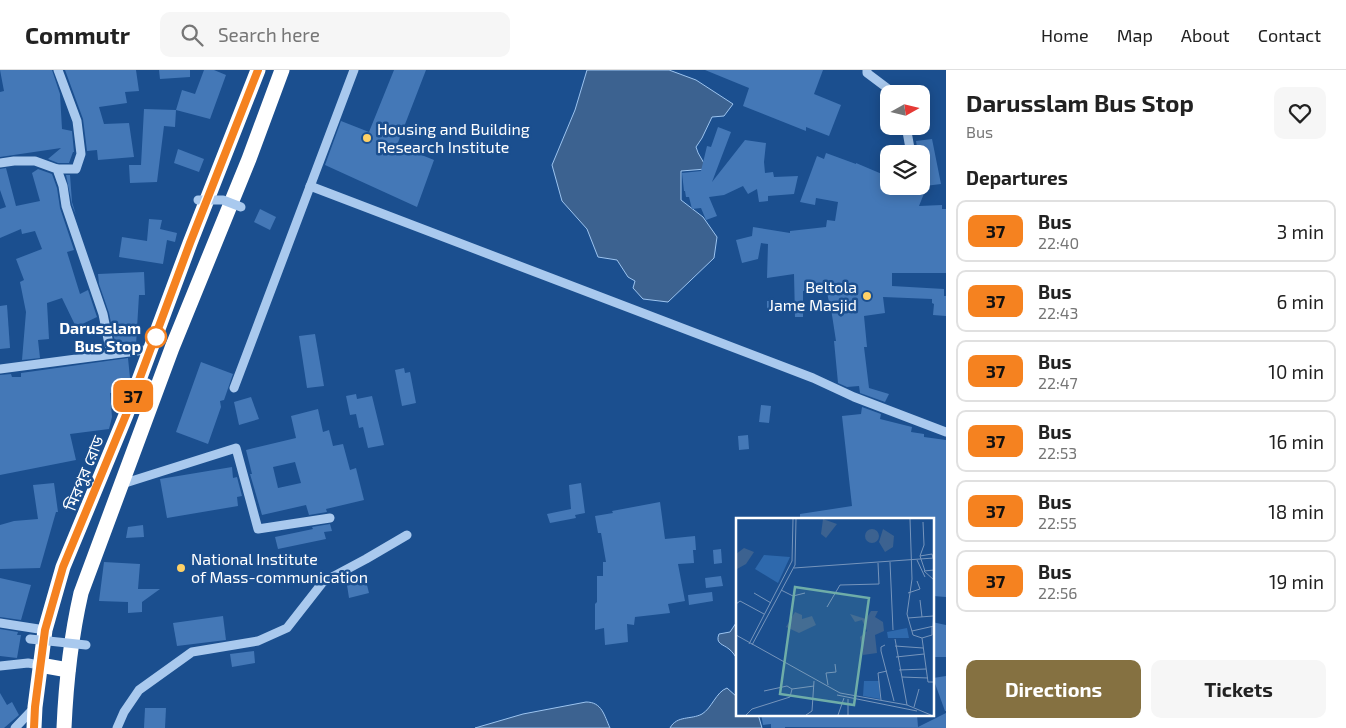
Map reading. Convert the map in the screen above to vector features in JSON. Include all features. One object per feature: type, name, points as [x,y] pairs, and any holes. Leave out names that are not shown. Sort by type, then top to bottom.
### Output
[{"type":"highway","name":"মিরপুর রোড","points":[[34,728],[45,630],[63,567],[152,348],[190,243],[258,70]]},
{"type":"highway","points":[[64,728],[73,627],[81,593],[175,339],[249,159],[282,70]]},
{"type":"highway","points":[[40,665],[68,670]]},
{"type":"street","points":[[0,163],[34,161],[57,169],[76,170],[81,154],[74,110],[58,70]]},
{"type":"street","points":[[234,388],[354,70]]},
{"type":"street","points":[[867,70],[867,73],[883,85]]},
{"type":"street","points":[[57,169],[63,186],[66,206],[103,314],[112,354]]},
{"type":"street","points":[[310,186],[814,378],[854,396],[946,432]]},
{"type":"street","points":[[198,200],[224,200],[241,207]]},
{"type":"street","points":[[0,369],[152,348]]},
{"type":"street","points":[[122,484],[236,448],[258,529],[330,518]]},
{"type":"street","points":[[117,728],[124,712],[138,690],[192,652],[258,641],[287,628],[323,582],[366,560],[407,535]]},
{"type":"street","points":[[0,623],[45,630]]},
{"type":"street","points":[[30,639],[86,646]]},
{"type":"street","points":[[0,666],[40,665]]},
{"type":"street","points":[[15,728],[35,707]]},
{"type":"water","points":[[587,70],[669,70],[696,80],[733,104],[724,116],[712,117],[696,147],[706,169],[681,171],[681,200],[703,217],[717,237],[714,258],[668,302],[643,299],[633,288],[635,281],[628,277],[617,260],[598,257],[587,229],[562,201],[552,165],[575,110]]},
{"type":"water","points":[[736,623],[736,657],[732,651],[718,640],[719,634],[730,632]]},
{"type":"water","points":[[727,688],[736,696],[736,716],[759,716],[762,728],[670,728],[680,719],[702,714]]},
{"type":"water","points":[[586,702],[596,704],[599,707],[610,728],[475,728],[523,714]]},
{"type":"building","points":[[0,70],[52,70],[60,94],[62,129],[72,131],[74,152],[69,163],[58,163],[48,159],[61,148],[0,157],[0,92],[4,91]]},
{"type":"building","points":[[65,70],[136,70],[139,91],[125,92],[127,103],[99,107],[104,124],[129,123],[134,157],[98,160],[97,150],[87,151],[83,119]]},
{"type":"building","points":[[159,70],[190,70],[190,77],[160,79]]},
{"type":"building","points":[[204,70],[214,70],[226,75],[210,119],[176,110],[182,90],[195,94]]},
{"type":"building","name":"Housing and Building Research Institute","points":[[394,70],[426,70],[397,145],[434,160],[417,207],[325,165],[341,121],[369,132]]},
{"type":"building","points":[[705,70],[823,70],[814,94],[841,105],[829,136],[806,127],[806,131],[743,106],[749,88]]},
{"type":"building","points":[[144,109],[176,110],[175,127],[164,126],[157,182],[130,183],[129,165],[141,165]]},
{"type":"building","points":[[718,127],[731,132],[712,182],[745,140],[766,143],[765,173],[773,172],[774,177],[798,176],[794,194],[768,196],[768,201],[759,202],[757,189],[748,194],[743,186],[724,195],[709,197],[717,216],[706,220],[701,208],[692,209],[689,197],[686,197],[684,191],[682,173],[701,171],[707,146],[711,147]]},
{"type":"building","points":[[932,139],[941,184],[930,185],[930,145],[917,145],[916,141]]},
{"type":"building","points":[[178,149],[204,159],[199,172],[174,163]]},
{"type":"building","points":[[826,153],[880,173],[880,195],[923,195],[919,206],[942,205],[942,209],[946,209],[946,273],[892,273],[892,286],[944,289],[946,316],[933,315],[934,304],[932,299],[883,297],[885,313],[864,316],[867,347],[864,347],[869,388],[889,394],[885,402],[860,393],[859,386],[847,387],[838,383],[834,341],[836,341],[826,288],[803,291],[803,317],[795,317],[794,274],[767,278],[768,244],[761,243],[758,259],[742,263],[736,240],[752,236],[753,227],[790,233],[790,231],[826,227],[827,220],[835,221],[838,202],[816,198],[815,205],[800,202],[817,156],[824,159]]},
{"type":"building","points":[[6,168],[16,206],[40,201],[32,173],[38,169],[52,174],[57,188],[60,208],[74,250],[67,252],[80,294],[88,290],[97,317],[76,327],[62,298],[47,303],[49,339],[38,340],[40,358],[22,360],[26,312],[20,282],[24,280],[16,259],[42,249],[35,231],[22,234],[21,229],[0,238],[0,209],[6,207],[0,190],[0,169]]},
{"type":"building","points":[[66,175],[70,175],[72,202],[76,215],[72,205]]},
{"type":"building","points":[[260,209],[276,217],[270,230],[254,222]]},
{"type":"building","points":[[149,219],[162,220],[160,229],[177,233],[175,242],[167,240],[163,264],[119,257],[122,237],[147,241]]},
{"type":"building","points":[[144,272],[145,295],[139,295],[136,345],[116,347],[98,274]]},
{"type":"building","points":[[767,301],[783,301],[783,311],[767,311]]},
{"type":"building","points":[[7,305],[10,348],[0,349],[0,306]]},
{"type":"building","points":[[315,334],[324,386],[307,388],[299,336]]},
{"type":"building","points":[[128,358],[130,378],[126,378],[127,385],[120,392],[110,393],[112,417],[109,429],[70,434],[76,460],[0,475],[0,375],[11,374],[12,377],[21,377],[21,373]]},
{"type":"building","points":[[201,362],[233,374],[224,400],[220,401],[221,407],[208,444],[176,432]]},
{"type":"building","points":[[404,368],[405,373],[410,372],[416,403],[402,406],[395,370]]},
{"type":"building","points":[[356,394],[357,399],[372,396],[384,445],[368,448],[363,427],[359,428],[356,414],[350,415],[346,396]]},
{"type":"building","points":[[251,397],[259,419],[239,425],[234,402]]},
{"type":"building","points":[[761,405],[771,406],[769,423],[759,422]]},
{"type":"building","points":[[862,407],[881,414],[880,419],[912,427],[911,432],[924,434],[924,437],[946,440],[946,597],[934,596],[934,518],[800,518],[800,514],[852,506],[842,416],[861,414]]},
{"type":"building","points":[[318,409],[323,432],[329,430],[333,446],[343,444],[350,470],[356,468],[364,500],[326,509],[327,512],[309,515],[306,505],[262,515],[250,474],[252,474],[246,450],[296,438],[291,416]],"holes":[[[295,462],[301,483],[278,488],[273,467]]]},
{"type":"building","points":[[748,435],[749,449],[739,450],[738,436]]},
{"type":"building","points":[[232,467],[233,478],[237,477],[242,496],[237,497],[238,506],[167,518],[160,479]]},
{"type":"building","points":[[54,483],[58,512],[56,512],[40,568],[0,569],[0,525],[14,521],[38,519],[33,485]]},
{"type":"building","points":[[581,483],[585,513],[575,515],[576,518],[550,523],[547,514],[571,509],[569,485]]},
{"type":"building","points":[[660,502],[665,539],[695,536],[696,550],[693,550],[694,563],[678,564],[685,601],[668,604],[670,613],[635,617],[634,625],[627,624],[628,642],[605,645],[604,628],[595,630],[597,576],[603,576],[603,562],[606,562],[601,533],[598,533],[595,516]]},
{"type":"building","points":[[330,524],[332,531],[324,532],[326,539],[278,549],[275,537]]},
{"type":"building","points":[[143,525],[144,537],[126,538],[128,527]]},
{"type":"building","points":[[721,549],[722,563],[714,564],[713,550]]},
{"type":"building","points":[[104,562],[140,564],[138,589],[160,589],[142,602],[142,612],[128,613],[128,602],[99,601]]},
{"type":"building","points":[[721,576],[723,586],[706,588],[705,578]]},
{"type":"building","points":[[0,578],[31,585],[21,620],[0,617]]},
{"type":"building","points":[[366,581],[369,593],[349,598],[347,585]]},
{"type":"building","points":[[712,592],[713,601],[689,605],[688,595]]},
{"type":"building","points":[[223,616],[226,640],[177,646],[173,623]]},
{"type":"building","points":[[934,622],[946,625],[946,657],[934,657]]},
{"type":"building","points":[[0,629],[18,632],[17,635],[21,635],[17,658],[0,656]]},
{"type":"building","points":[[254,651],[255,663],[232,667],[230,654]]},
{"type":"building","points":[[946,676],[946,711],[934,681],[934,678]]},
{"type":"building","points":[[0,693],[7,705],[12,702],[19,715],[4,728],[0,728]]},
{"type":"building","points":[[145,708],[166,708],[165,728],[144,728]]},
{"type":"building","points":[[946,713],[946,728],[771,728],[771,724],[763,725],[761,716],[917,716],[918,727]]},
{"type":"bus line","name":"37","points":[[34,728],[43,640],[63,567],[126,415],[190,243],[216,181],[258,70]]},
{"type":"place","name":"Housing and Building Research Institute","points":[[367,138]]},
{"type":"place","name":"Beltola Jame Masjid","points":[[867,296]]},
{"type":"place","name":"Darusslam Bus Stop","points":[[156,337]]},
{"type":"place","name":"National Institute of Mass-communication","points":[[181,568]]}]
